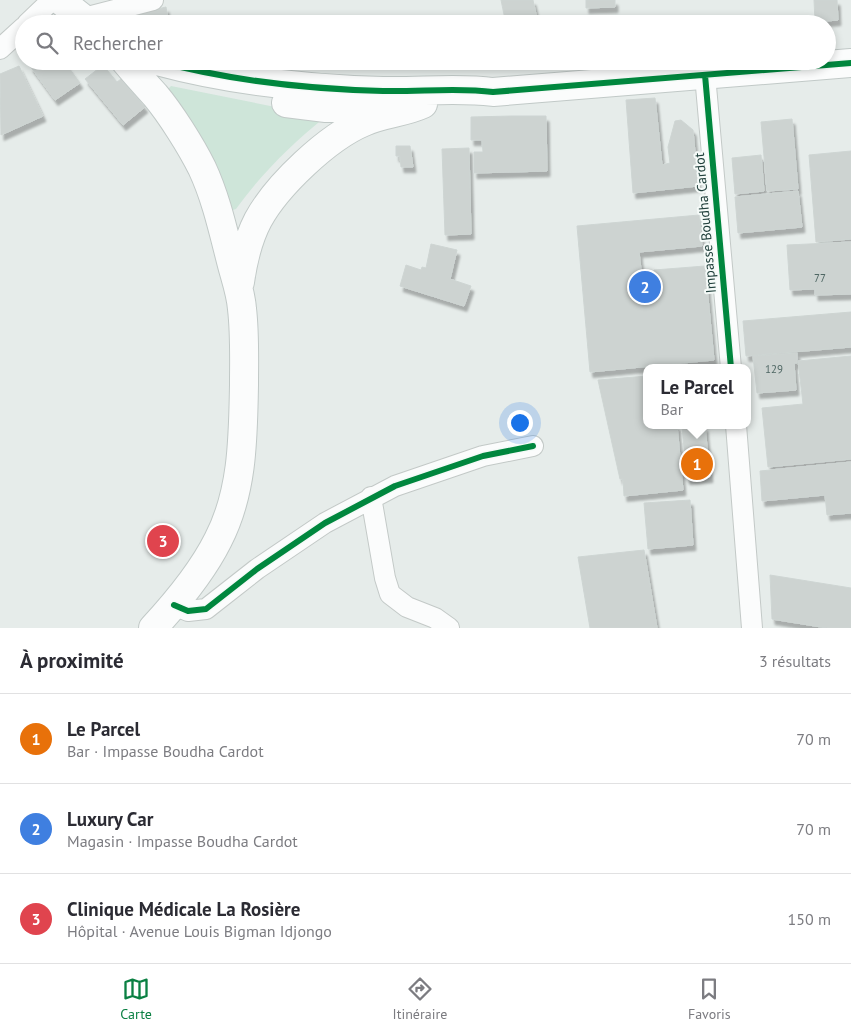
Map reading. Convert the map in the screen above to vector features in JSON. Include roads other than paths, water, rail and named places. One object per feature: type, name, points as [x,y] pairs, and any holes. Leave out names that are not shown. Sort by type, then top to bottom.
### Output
[{"type":"street","points":[[36,15],[52,0]]},
{"type":"street","points":[[60,0],[79,15]]},
{"type":"street","points":[[106,15],[152,0]]},
{"type":"street","points":[[0,49],[15,35]]},
{"type":"street","points":[[836,64],[851,63]]},
{"type":"street","points":[[141,70],[202,168],[214,197],[239,288],[244,344],[242,440],[238,477],[230,510],[219,540],[202,567],[154,628]]},
{"type":"street","points":[[157,70],[221,90],[294,104],[347,109],[474,100],[493,92]]},
{"type":"street","points":[[184,70],[301,87],[384,91],[474,89],[493,92],[766,70]]},
{"type":"street","name":"Impasse Boudha Cardot","points":[[705,75],[731,364]]},
{"type":"street","points":[[229,252],[238,222],[255,196],[277,169],[324,126],[347,109],[360,101],[384,91]]},
{"type":"street","points":[[239,288],[249,243],[259,218],[298,171],[322,147],[364,121],[412,110],[423,104]]},
{"type":"street","points":[[736,429],[752,628]]},
{"type":"street","points":[[174,605],[188,612],[206,609],[324,523],[394,486],[455,464],[533,446]]},
{"type":"street","points":[[371,497],[385,578],[390,594],[407,607],[435,618],[449,628]]},
{"type":"place","name":"Luxury Car","points":[[645,287]]},
{"type":"place","name":"Le Parcel","points":[[697,464]]},
{"type":"place","name":"Clinique Médicale La Rosière","points":[[163,541]]}]
